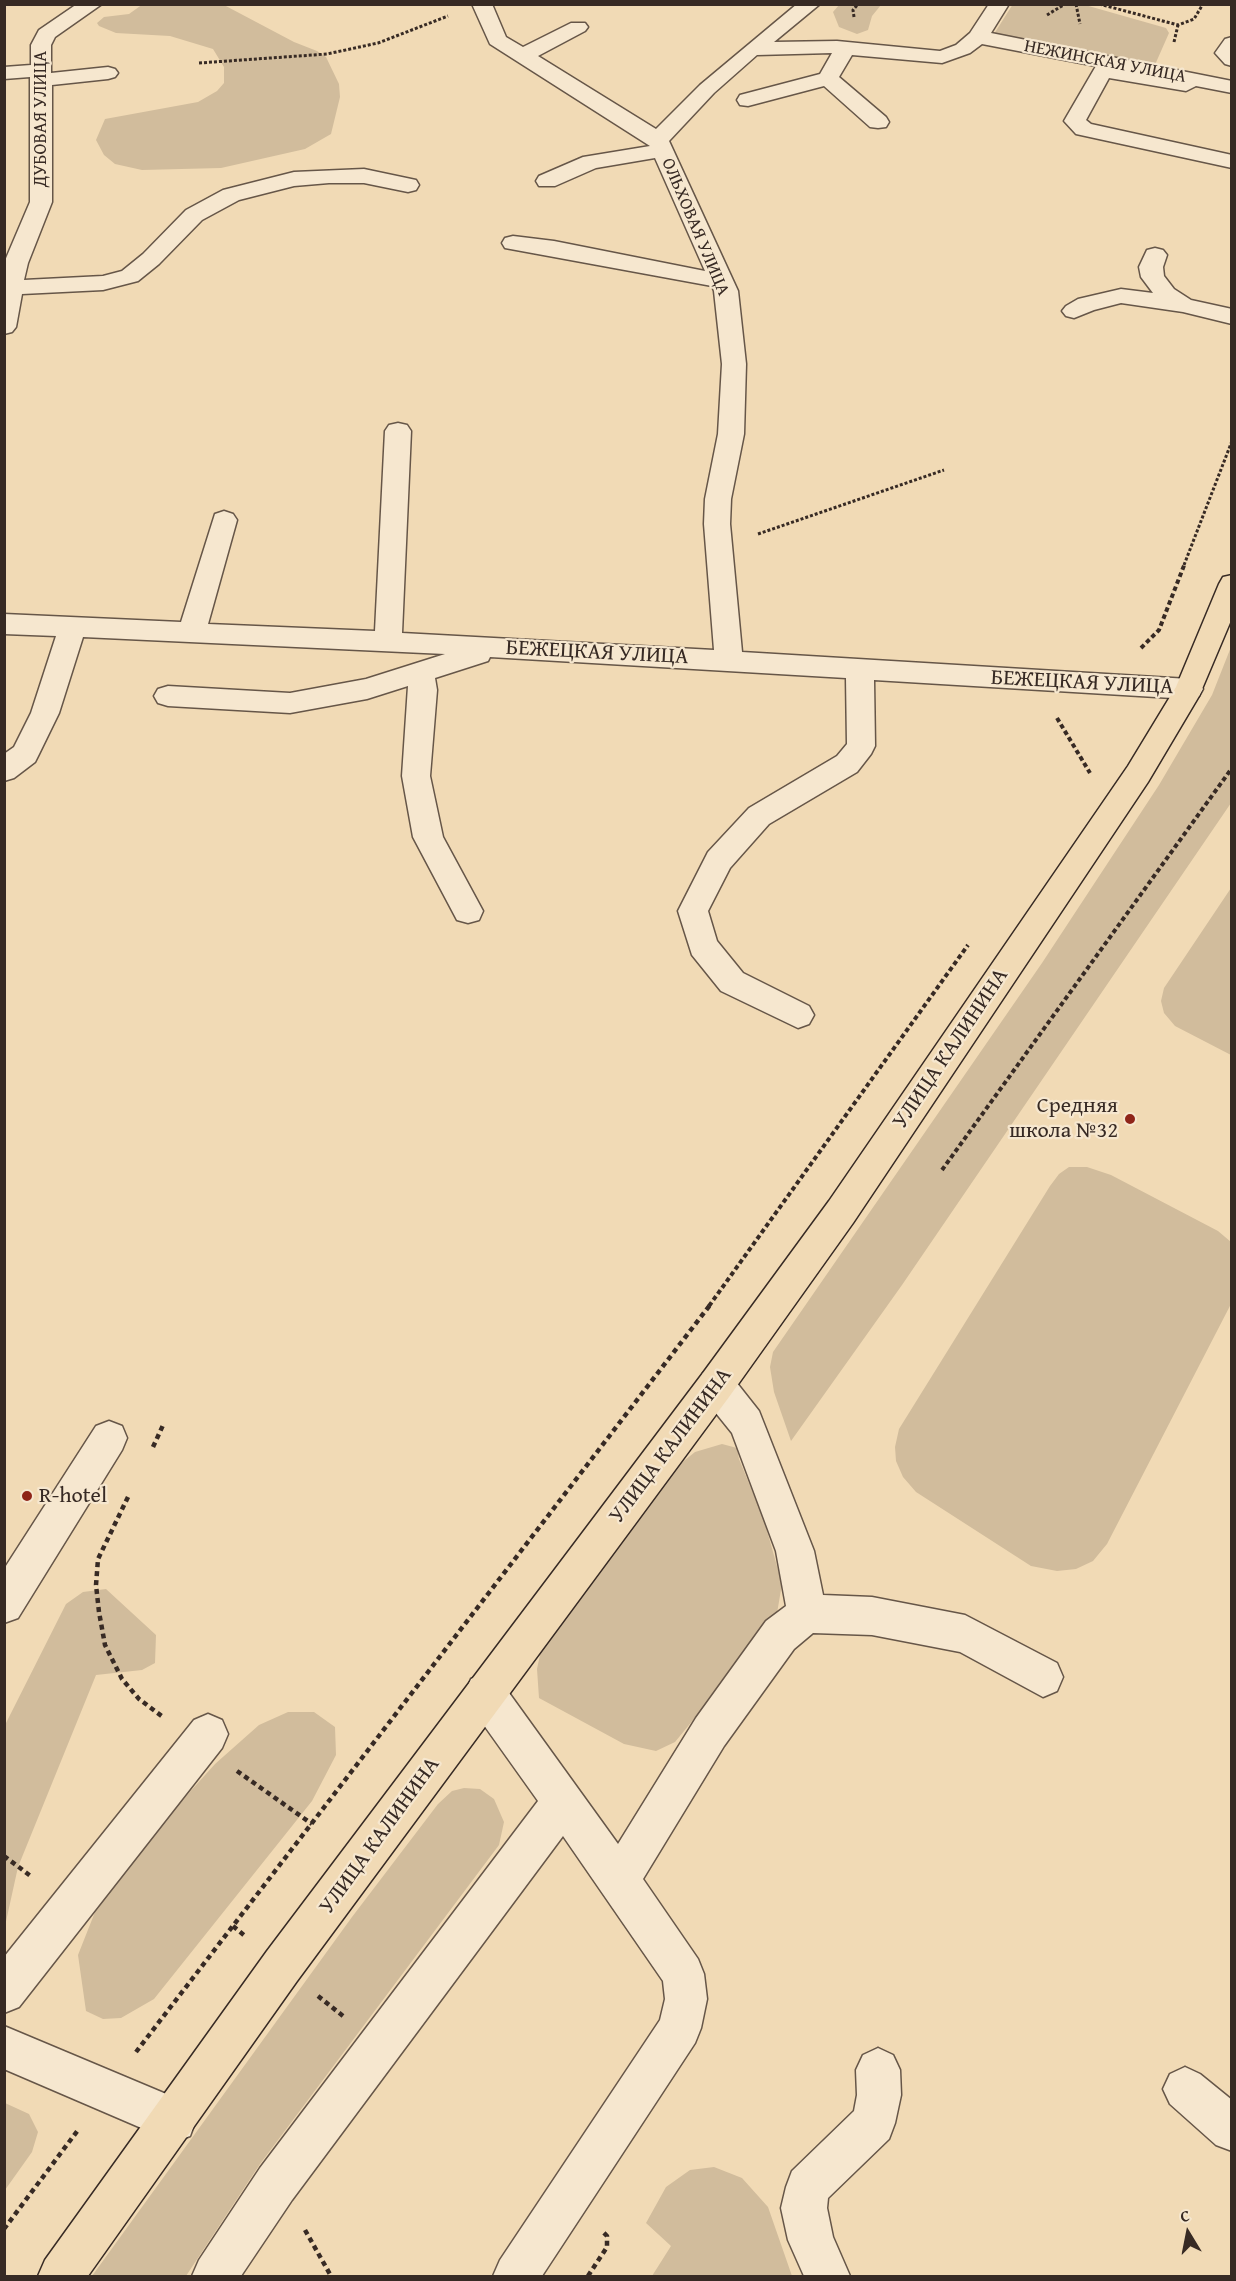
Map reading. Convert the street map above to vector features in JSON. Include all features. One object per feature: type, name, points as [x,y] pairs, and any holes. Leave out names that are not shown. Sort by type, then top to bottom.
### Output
[{"type":"main road","name":"УЛИЦА КАЛИНИНА","points":[[61,2277],[282,1966],[716,1386],[841,1212],[1138,774],[1189,689],[1232,585]]},
{"type":"street","name":"ДУБОВАЯ УЛИЦА","points":[[4,327],[9,288],[16,263],[40,202],[41,45],[46,34],[92,4]]},
{"type":"street","name":"ОЛЬХОВАЯ УЛИЦА","points":[[729,661],[718,556],[718,499],[731,434],[734,364],[726,291],[660,145],[707,88],[810,4]]},
{"type":"street","points":[[752,49],[846,48],[942,57],[963,49],[978,37],[999,4]]},
{"type":"street","points":[[484,7],[496,40],[660,145]]},
{"type":"street","points":[[523,56],[578,27]]},
{"type":"street","name":"НЕЖИНСКАЯ УЛИЦА","points":[[978,37],[1188,82],[1232,87]]},
{"type":"street","points":[[1232,43],[1225,53],[1232,60]]},
{"type":"street","points":[[748,100],[828,78],[846,48]]},
{"type":"street","points":[[1177,108],[1188,82],[1103,71],[1075,121],[1084,129],[1232,162]]},
{"type":"street","points":[[4,73],[41,75],[108,73]]},
{"type":"street","points":[[828,78],[878,122]]},
{"type":"street","points":[[547,181],[591,162],[660,145]]},
{"type":"street","points":[[9,288],[103,283],[130,276],[151,259],[194,215],[241,192],[294,179],[329,176],[364,176],[408,185]]},
{"type":"street","points":[[513,243],[554,248],[722,281]]},
{"type":"street","points":[[1155,255],[1151,267],[1153,277],[1166,294],[1183,305]]},
{"type":"street","points":[[1074,311],[1086,304],[1121,296],[1183,305],[1232,317]]},
{"type":"street","points":[[388,642],[398,431]]},
{"type":"street","points":[[192,633],[224,520]]},
{"type":"street","name":"БЕЖЕЦКАЯ УЛИЦА","points":[[4,624],[498,647],[1189,689]]},
{"type":"street","points":[[4,770],[25,754],[45,713],[72,627]]},
{"type":"street","points":[[168,696],[290,703],[367,689],[498,647]]},
{"type":"street","points":[[798,1015],[732,982],[703,946],[693,911],[719,860],[759,816],[847,764],[861,746],[860,668]]},
{"type":"street","points":[[420,673],[423,690],[416,776],[428,837],[468,911]]},
{"type":"street","points":[[716,1386],[747,1423],[751,1433],[795,1551],[807,1614]]},
{"type":"street","points":[[4,1604],[109,1438]]},
{"type":"street","points":[[619,1880],[710,1731],[780,1635],[807,1614],[872,1617],[965,1634],[1043,1677]]},
{"type":"street","points":[[485,1693],[619,1880],[683,1974],[686,2000],[680,2028],[516,2277]]},
{"type":"street","points":[[4,1992],[203,1739]]},
{"type":"street","points":[[215,2277],[276,2184],[562,1803]]},
{"type":"street","points":[[4,2047],[174,2120]]},
{"type":"street","points":[[827,2277],[811,2240],[804,2208],[807,2187],[873,2123],[879,2095],[878,2070]]},
{"type":"street","points":[[1185,2089],[1232,2129]]},
{"type":"path","points":[[1100,4],[1178,25],[1194,19],[1203,4]]},
{"type":"path","points":[[199,63],[327,54],[378,43],[444,17],[484,7]]},
{"type":"path","points":[[718,556],[736,543],[786,523],[944,470]]},
{"type":"path","points":[[1032,680],[1091,773]]},
{"type":"path","points":[[1084,783],[1097,764]]},
{"type":"path","points":[[942,1170],[1232,768]]},
{"type":"path","points":[[4,2229],[106,2092],[729,1280],[973,939]]},
{"type":"path","points":[[149,1455],[164,1423]]},
{"type":"path","points":[[134,1486],[98,1559],[96,1585],[105,1645],[122,1679],[139,1700],[203,1739],[312,1824]]},
{"type":"path","points":[[4,1856],[18,1867]]},
{"type":"path","points":[[588,2277],[607,2247],[607,2236]]},
{"type":"shaded area","points":[[143,4],[224,5],[326,57],[339,84],[340,97],[331,134],[305,149],[221,168],[142,170],[115,164],[104,155],[96,140],[105,119],[198,102],[217,91],[224,83],[224,67],[213,49],[170,36],[116,33],[97,23],[104,17],[129,14]]},
{"type":"shaded area","points":[[1013,4],[1085,5],[1166,28],[1169,33],[1154,67],[994,34]]},
{"type":"shaded area","points":[[839,5],[881,5],[872,16],[868,30],[857,34],[839,27],[833,12]]},
{"type":"shaded area","points":[[1231,647],[1231,803],[902,1285],[791,1441],[774,1392],[770,1367],[773,1352],[1042,963],[1159,785],[1212,695]]},
{"type":"shaded area","points":[[1231,888],[1231,1055],[1175,1026],[1164,1013],[1161,1001],[1164,988]]},
{"type":"shaded area","points":[[1069,1167],[1087,1167],[1111,1175],[1218,1231],[1231,1242],[1232,1302],[1107,1544],[1093,1561],[1076,1569],[1057,1571],[1031,1566],[916,1492],[903,1477],[896,1461],[895,1447],[899,1429],[1050,1186],[1059,1174]]},
{"type":"shaded area","points":[[722,1444],[737,1448],[739,1459],[764,1520],[782,1584],[776,1619],[675,1742],[656,1751],[624,1744],[539,1698],[537,1669],[541,1650],[675,1468],[695,1452]]},
{"type":"shaded area","points":[[106,1589],[156,1635],[155,1663],[142,1670],[96,1675],[18,1867],[5,1926],[5,1725],[66,1604],[83,1592]]},
{"type":"shaded area","points":[[288,1712],[314,1712],[335,1727],[336,1755],[312,1801],[154,1999],[121,2018],[103,2019],[86,2011],[78,1955],[95,1912],[160,1825],[215,1764],[259,1725]]},
{"type":"shaded area","points":[[464,1788],[480,1789],[494,1799],[504,1822],[499,1845],[260,2164],[186,2276],[92,2276],[352,1917],[438,1804],[452,1791]]},
{"type":"shaded area","points":[[5,2103],[29,2114],[38,2132],[32,2152],[5,2190]]},
{"type":"shaded area","points":[[714,2167],[742,2178],[768,2207],[792,2276],[652,2276],[671,2246],[646,2223],[666,2187],[690,2170]]},
{"type":"place","name":"Средняя школа №32","points":[[1130,1119]]},
{"type":"place","name":"R-hotel","points":[[27,1496]]}]
